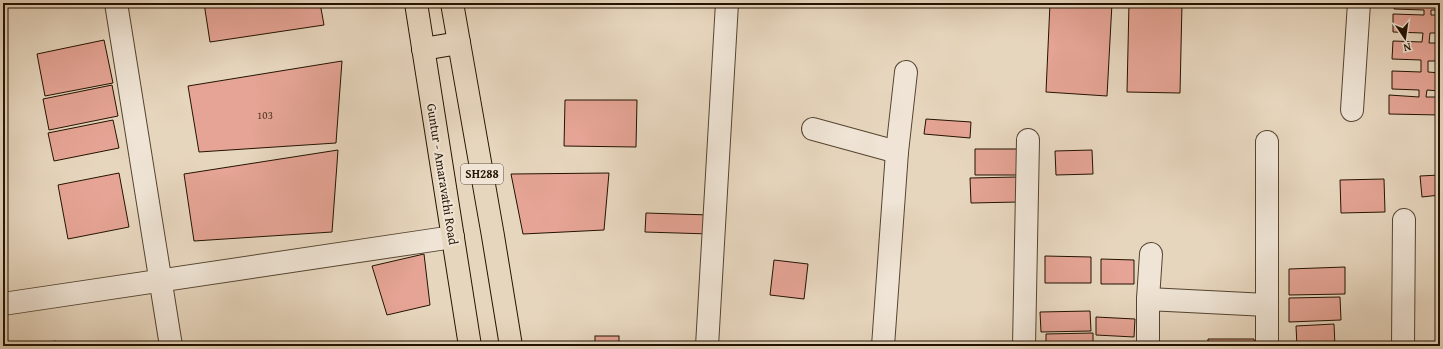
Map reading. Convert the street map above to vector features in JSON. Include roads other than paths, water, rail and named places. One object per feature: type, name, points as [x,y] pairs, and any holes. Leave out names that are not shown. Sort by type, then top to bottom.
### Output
[{"type":"main road","name":"Guntur - Amaravathi Road","points":[[416,3],[470,346]]},
{"type":"main road","name":"SH288","points":[[452,3],[511,346]]},
{"type":"main road","points":[[423,49],[459,43]]},
{"type":"street","points":[[116,3],[171,346]]},
{"type":"street","points":[[707,346],[727,3]]},
{"type":"street","points":[[1352,110],[1359,3]]},
{"type":"street","points":[[882,346],[897,152],[906,72]]},
{"type":"street","points":[[813,129],[897,152]]},
{"type":"street","points":[[1024,346],[1028,140]]},
{"type":"street","points":[[1267,142],[1267,346]]},
{"type":"street","points":[[1403,346],[1404,220]]},
{"type":"street","points":[[3,304],[453,237]]},
{"type":"street","points":[[1148,346],[1148,299],[1151,254]]},
{"type":"street","points":[[1148,299],[1267,305]]}]
